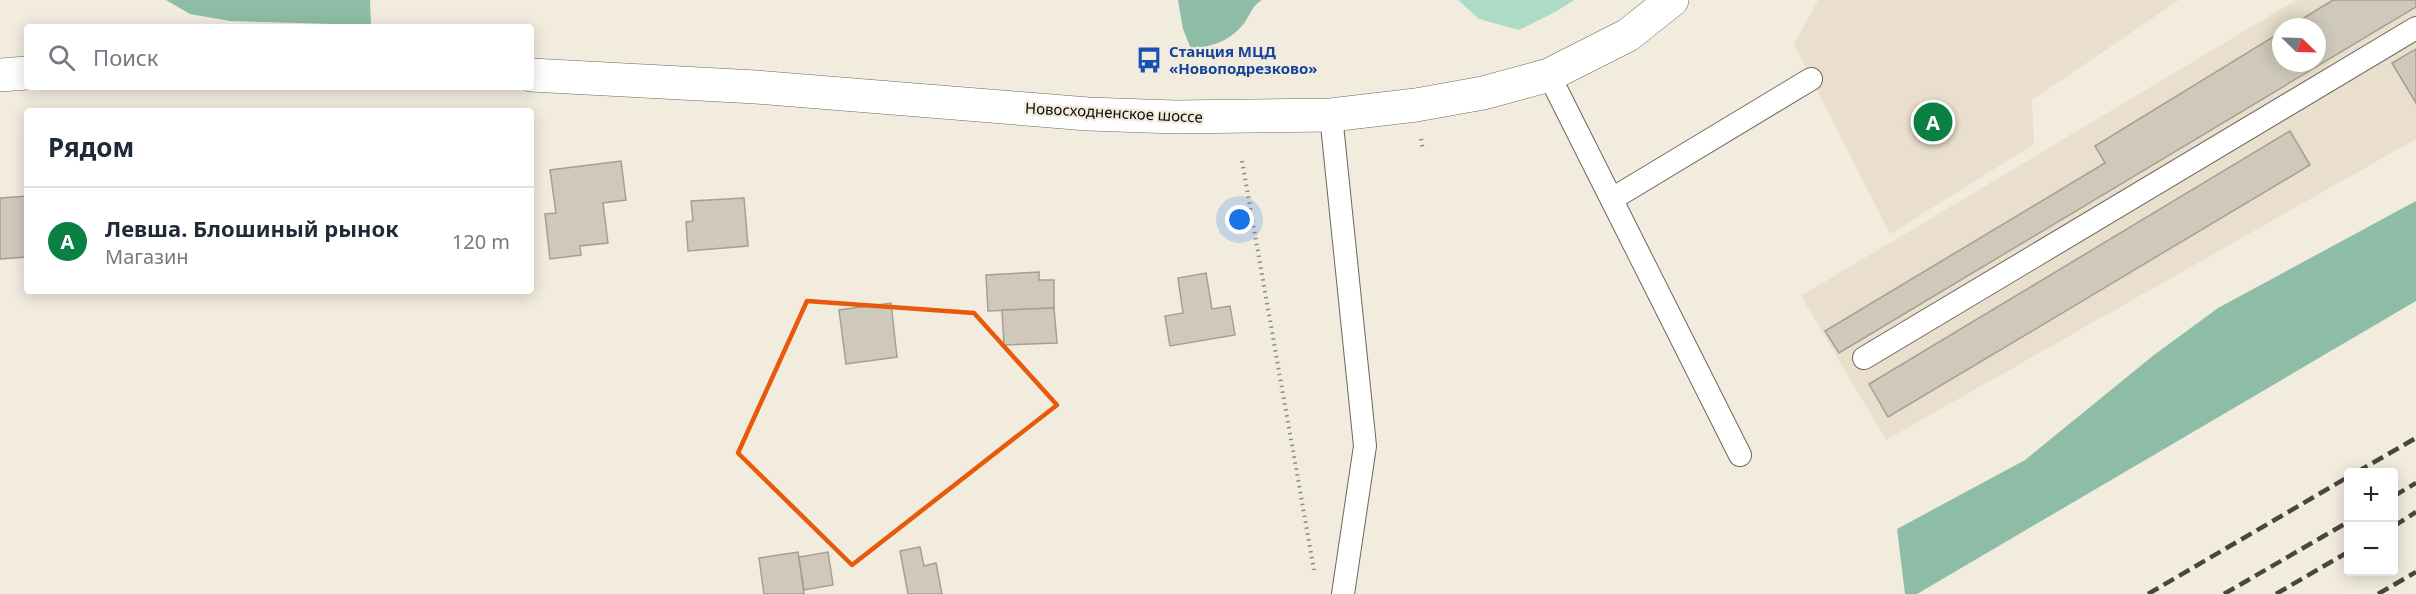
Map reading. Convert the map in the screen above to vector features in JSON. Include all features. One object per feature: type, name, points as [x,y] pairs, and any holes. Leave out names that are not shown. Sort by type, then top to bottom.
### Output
[{"type":"main road","name":"Новосходненское шоссе","points":[[534,75],[756,87],[1088,114],[1174,117],[1331,115],[1416,105],[1483,93],[1549,75],[1628,35],[1672,0]]},
{"type":"main road","points":[[0,75],[24,73]]},
{"type":"lane","points":[[1864,358],[2416,28]]},
{"type":"lane","points":[[1549,75],[1740,455]]},
{"type":"lane","points":[[1611,199],[1811,79]]},
{"type":"lane","points":[[1331,115],[1365,447],[1343,594]]},
{"type":"path","points":[[1242,161],[1314,571]]},
{"type":"highlighted area","points":[[807,301],[974,313],[1057,405],[852,565],[738,453]]},
{"type":"shaded area","points":[[1818,0],[2179,0],[2032,100],[2034,144],[1890,234],[1794,44]]},
{"type":"shaded area","points":[[2296,0],[2416,0],[2416,139],[1886,440],[1801,296]]},
{"type":"green space","points":[[166,0],[370,0],[371,24],[230,21],[190,14]]},
{"type":"green space","points":[[1178,0],[1262,0],[1234,34],[1214,44],[1191,49],[1183,29]]},
{"type":"green space","points":[[1458,0],[1574,0],[1519,30],[1479,19]]},
{"type":"green space","points":[[2416,201],[2416,301],[1917,594],[1905,594],[1897,529],[2025,460],[2154,355],[2218,308]]},
{"type":"building","points":[[2333,0],[2416,0],[2416,7],[2326,61],[2326,18],[2304,18]]},
{"type":"building","points":[[2272,38],[2272,72],[2308,72],[1839,353],[1825,331],[2105,163],[2095,146]]},
{"type":"building","points":[[2416,49],[2416,103],[2392,63]]},
{"type":"building","points":[[2290,131],[2310,165],[1888,417],[1869,384]]},
{"type":"building","points":[[621,161],[626,200],[603,203],[608,243],[580,246],[581,255],[550,259],[545,214],[556,213],[550,170]]},
{"type":"building","points":[[24,196],[24,257],[0,259],[0,198]]},
{"type":"building","points":[[744,198],[748,246],[688,251],[686,222],[693,221],[691,201]]},
{"type":"building","points":[[1039,272],[1039,280],[1054,280],[1054,308],[988,311],[986,275]]},
{"type":"building","points":[[1206,273],[1212,309],[1230,306],[1235,335],[1170,346],[1165,316],[1183,313],[1178,278]]},
{"type":"building","points":[[891,303],[897,357],[846,364],[839,310]]},
{"type":"building","points":[[1054,308],[1057,343],[1004,345],[1002,310]]},
{"type":"building","points":[[920,547],[924,566],[936,563],[942,594],[908,594],[900,551]]},
{"type":"building","points":[[798,552],[804,594],[764,594],[759,558]]},
{"type":"building","points":[[828,552],[833,585],[804,590],[799,557]]},
{"type":"railway","points":[[2364,468],[2416,438]]},
{"type":"railway","points":[[2148,594],[2344,479]]},
{"type":"railway","points":[[2398,494],[2416,483]]},
{"type":"railway","points":[[2398,523],[2416,512]]},
{"type":"railway","points":[[2224,594],[2344,524]]},
{"type":"railway","points":[[2276,594],[2344,554]]},
{"type":"railway","points":[[2378,594],[2416,572]]},
{"type":"place","name":"Станция МЦД «Новоподрезково»","points":[[1149,60]]},
{"type":"place","name":"Левша. Блошиный рынок","points":[[1933,122]]}]
